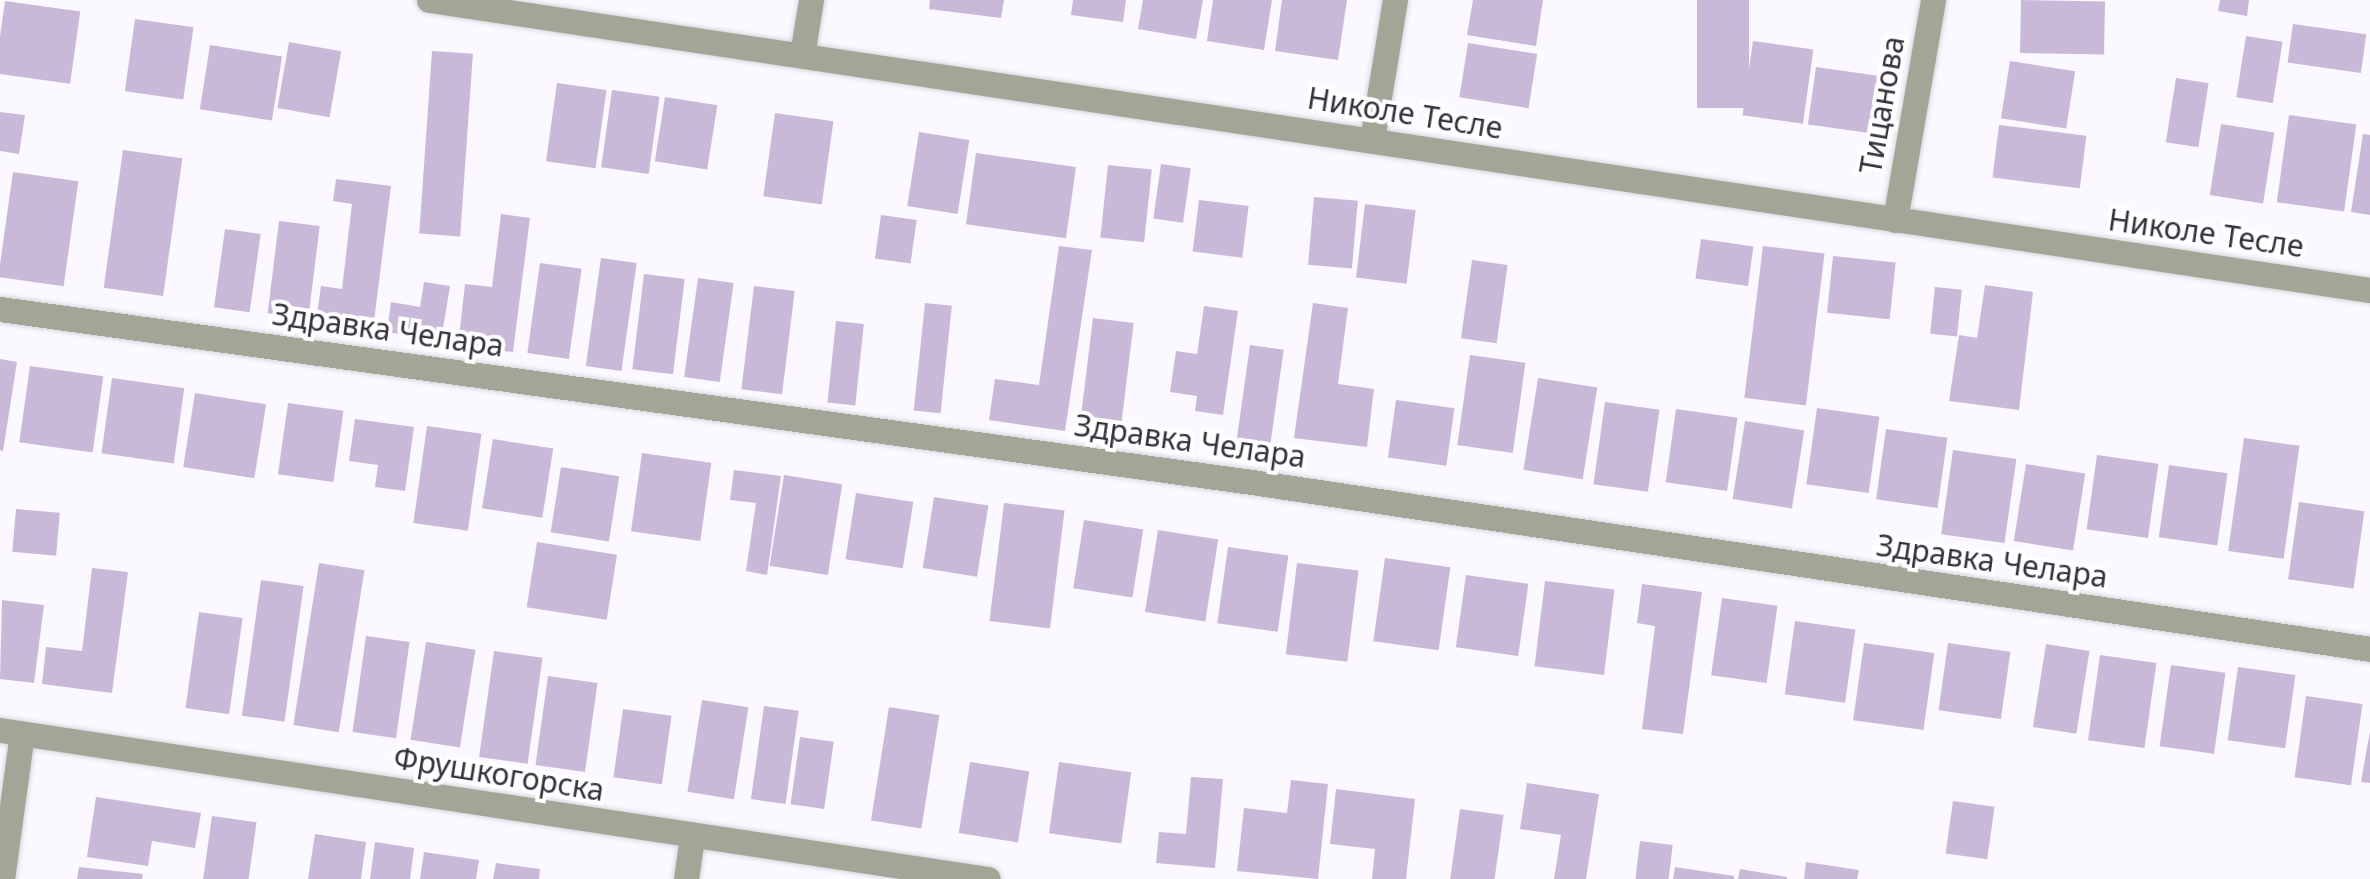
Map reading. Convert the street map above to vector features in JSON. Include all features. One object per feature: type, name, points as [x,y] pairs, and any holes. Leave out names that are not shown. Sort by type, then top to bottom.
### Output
[{"type":"street","name":"Николе Тесле","points":[[430,0],[2370,290]]},
{"type":"street","points":[[802,55],[811,0]]},
{"type":"street","points":[[1372,140],[1395,0]]},
{"type":"street","name":"Тицанова","points":[[1895,220],[1932,0]]},
{"type":"street","name":"Здравка Челара","points":[[0,309],[1245,481],[2370,649]]},
{"type":"street","points":[[2,879],[11,732]]},
{"type":"street","name":"Фрушкогорска","points":[[11,732],[988,879]]},
{"type":"street","points":[[686,879],[692,837]]},
{"type":"building","points":[[930,0],[1004,0],[1001,18],[929,9]]},
{"type":"building","points":[[1073,0],[1126,0],[1123,22],[1071,15]]},
{"type":"building","points":[[1143,0],[1203,0],[1196,39],[1138,29]]},
{"type":"building","points":[[1213,0],[1272,0],[1264,50],[1207,41]]},
{"type":"building","points":[[1282,0],[1347,0],[1338,60],[1275,51]]},
{"type":"building","points":[[1473,0],[1543,0],[1536,46],[1467,35]]},
{"type":"building","points":[[1697,0],[1749,0],[1749,108],[1697,108]]},
{"type":"building","points":[[2021,0],[2105,1],[2104,54],[2020,53]]},
{"type":"building","points":[[2220,0],[2249,0],[2247,16],[2218,11]]},
{"type":"building","points":[[5,1],[80,12],[70,84],[0,74]]},
{"type":"building","points":[[135,19],[193,27],[183,100],[125,91]]},
{"type":"building","points":[[2293,24],[2366,34],[2361,73],[2288,63]]},
{"type":"building","points":[[2246,36],[2283,42],[2273,103],[2236,97]]},
{"type":"building","points":[[1753,41],[1813,49],[1803,124],[1743,115]]},
{"type":"building","points":[[289,42],[341,51],[330,117],[277,108]]},
{"type":"building","points":[[1468,43],[1537,54],[1529,108],[1459,97]]},
{"type":"building","points":[[210,45],[282,56],[272,121],[200,109]]},
{"type":"building","points":[[432,51],[473,54],[460,236],[419,234]]},
{"type":"building","points":[[2010,61],[2075,71],[2066,129],[2001,118]]},
{"type":"building","points":[[1816,67],[1877,76],[1869,133],[1808,124]]},
{"type":"building","points":[[2176,78],[2209,83],[2198,147],[2166,142]]},
{"type":"building","points":[[557,83],[607,90],[596,168],[546,161]]},
{"type":"building","points":[[612,90],[660,97],[649,174],[601,167]]},
{"type":"building","points":[[665,97],[717,105],[707,169],[655,161]]},
{"type":"building","points":[[0,112],[25,115],[19,154],[0,151]]},
{"type":"building","points":[[775,113],[833,121],[822,204],[763,196]]},
{"type":"building","points":[[2289,115],[2356,124],[2344,212],[2277,202]]},
{"type":"building","points":[[2221,124],[2274,132],[2263,204],[2210,195]]},
{"type":"building","points":[[1999,125],[2086,136],[2080,188],[1993,178]]},
{"type":"building","points":[[919,132],[969,140],[958,214],[907,206]]},
{"type":"building","points":[[2363,134],[2370,135],[2370,215],[2351,212]]},
{"type":"building","points":[[123,150],[182,158],[163,296],[104,288]]},
{"type":"building","points":[[976,153],[1076,167],[1066,238],[966,224]]},
{"type":"building","points":[[1161,164],[1191,168],[1183,223],[1153,218]]},
{"type":"building","points":[[1108,165],[1152,170],[1144,242],[1100,238]]},
{"type":"building","points":[[13,172],[78,181],[64,286],[0,277]]},
{"type":"building","points":[[336,179],[391,186],[373,329],[316,322],[321,286],[342,289],[352,204],[333,201]]},
{"type":"building","points":[[1314,197],[1358,201],[1352,269],[1308,265]]},
{"type":"building","points":[[1199,200],[1249,206],[1242,258],[1193,252]]},
{"type":"building","points":[[1365,204],[1416,210],[1407,284],[1356,277]]},
{"type":"building","points":[[501,214],[530,218],[513,352],[458,346],[465,284],[492,287]]},
{"type":"building","points":[[881,215],[917,220],[911,264],[875,259]]},
{"type":"building","points":[[279,221],[320,226],[308,318],[268,313]]},
{"type":"building","points":[[225,229],[261,234],[250,312],[214,307]]},
{"type":"building","points":[[1701,239],[1753,246],[1748,286],[1695,279]]},
{"type":"building","points":[[1059,246],[1092,250],[1065,431],[989,420],[995,379],[1039,385]]},
{"type":"building","points":[[1763,246],[1825,254],[1806,405],[1744,398]]},
{"type":"building","points":[[1833,256],[1896,263],[1890,319],[1827,313]]},
{"type":"building","points":[[601,258],[637,263],[621,371],[586,366]]},
{"type":"building","points":[[1472,260],[1508,265],[1497,343],[1461,338]]},
{"type":"building","points":[[540,263],[582,269],[569,359],[527,353]]},
{"type":"building","points":[[644,274],[685,279],[673,374],[632,369]]},
{"type":"building","points":[[698,278],[734,283],[720,382],[684,377]]},
{"type":"building","points":[[424,282],[450,286],[441,340],[387,332],[391,302],[420,307]]},
{"type":"building","points":[[1985,285],[2033,292],[2019,410],[1949,401],[1959,335],[1977,338]]},
{"type":"building","points":[[754,286],[795,291],[782,394],[741,389]]},
{"type":"building","points":[[1935,287],[1962,290],[1957,337],[1930,334]]},
{"type":"building","points":[[925,303],[952,306],[941,413],[914,410]]},
{"type":"building","points":[[1313,303],[1348,308],[1338,384],[1374,389],[1367,447],[1294,438]]},
{"type":"building","points":[[1204,306],[1238,311],[1223,415],[1195,411],[1197,396],[1170,392],[1176,351],[1197,354]]},
{"type":"building","points":[[1093,318],[1134,323],[1120,432],[1080,427]]},
{"type":"building","points":[[836,321],[864,324],[855,405],[827,403]]},
{"type":"building","points":[[1250,345],[1284,350],[1271,443],[1237,438]]},
{"type":"building","points":[[1470,355],[1525,363],[1513,453],[1457,445]]},
{"type":"building","points":[[0,359],[17,362],[3,451],[0,450]]},
{"type":"building","points":[[30,366],[103,376],[93,453],[19,442]]},
{"type":"building","points":[[112,378],[184,388],[174,463],[101,453]]},
{"type":"building","points":[[1538,378],[1597,387],[1583,479],[1523,470]]},
{"type":"building","points":[[195,393],[266,404],[254,478],[183,467]]},
{"type":"building","points":[[1396,400],[1454,408],[1446,466],[1388,457]]},
{"type":"building","points":[[1605,402],[1659,410],[1648,492],[1593,484]]},
{"type":"building","points":[[288,403],[343,411],[333,482],[278,474]]},
{"type":"building","points":[[1817,408],[1879,417],[1869,493],[1806,484]]},
{"type":"building","points":[[1676,409],[1737,418],[1727,491],[1666,482]]},
{"type":"building","points":[[355,419],[414,427],[405,491],[375,487],[378,465],[349,461]]},
{"type":"building","points":[[1745,421],[1804,430],[1792,508],[1733,499]]},
{"type":"building","points":[[427,426],[481,434],[468,531],[413,523]]},
{"type":"building","points":[[1886,429],[1947,438],[1938,508],[1876,499]]},
{"type":"building","points":[[2244,438],[2299,446],[2284,559],[2228,551]]},
{"type":"building","points":[[493,439],[553,449],[542,518],[482,508]]},
{"type":"building","points":[[1953,450],[2016,459],[2005,543],[1941,534]]},
{"type":"building","points":[[642,453],[711,463],[700,541],[631,531]]},
{"type":"building","points":[[2097,455],[2158,464],[2148,538],[2087,529]]},
{"type":"building","points":[[2026,464],[2085,473],[2073,550],[2014,541]]},
{"type":"building","points":[[2169,465],[2227,473],[2217,546],[2159,537]]},
{"type":"building","points":[[561,467],[619,476],[609,541],[551,532]]},
{"type":"building","points":[[734,470],[781,476],[767,575],[746,571],[756,503],[730,500]]},
{"type":"building","points":[[784,475],[842,484],[828,575],[770,566]]},
{"type":"building","points":[[856,493],[913,502],[903,568],[846,559]]},
{"type":"building","points":[[934,497],[988,506],[977,577],[923,568]]},
{"type":"building","points":[[2299,502],[2364,511],[2354,588],[2288,579]]},
{"type":"building","points":[[1004,503],[1065,510],[1050,629],[989,621]]},
{"type":"building","points":[[16,509],[60,513],[56,556],[12,552]]},
{"type":"building","points":[[1084,520],[1143,529],[1132,598],[1073,588]]},
{"type":"building","points":[[1158,530],[1218,540],[1205,622],[1145,612]]},
{"type":"building","points":[[537,542],[617,555],[607,620],[527,607]]},
{"type":"building","points":[[1228,547],[1288,555],[1278,632],[1217,623]]},
{"type":"building","points":[[1385,558],[1450,567],[1439,650],[1373,641]]},
{"type":"building","points":[[319,563],[364,570],[339,732],[293,725]]},
{"type":"building","points":[[1297,563],[1359,571],[1347,662],[1286,654]]},
{"type":"building","points":[[92,568],[128,572],[112,693],[42,684],[46,647],[82,651]]},
{"type":"building","points":[[1466,575],[1528,584],[1518,656],[1456,647]]},
{"type":"building","points":[[261,580],[304,586],[285,722],[242,716]]},
{"type":"building","points":[[1545,581],[1614,590],[1604,675],[1535,666]]},
{"type":"building","points":[[1642,584],[1702,592],[1683,734],[1642,729],[1655,626],[1637,623]]},
{"type":"building","points":[[1722,598],[1777,606],[1767,683],[1711,675]]},
{"type":"building","points":[[2,600],[44,605],[34,683],[0,679]]},
{"type":"building","points":[[199,612],[243,618],[229,714],[186,708]]},
{"type":"building","points":[[1795,621],[1855,629],[1845,703],[1785,694]]},
{"type":"building","points":[[366,636],[410,642],[396,738],[353,732]]},
{"type":"building","points":[[426,642],[475,650],[460,748],[411,740]]},
{"type":"building","points":[[1864,643],[1934,653],[1923,730],[1853,720]]},
{"type":"building","points":[[1948,643],[2010,652],[2001,719],[1939,710]]},
{"type":"building","points":[[2046,644],[2089,651],[2076,734],[2033,727]]},
{"type":"building","points":[[494,651],[543,658],[528,764],[479,757]]},
{"type":"building","points":[[2100,655],[2156,663],[2144,748],[2088,740]]},
{"type":"building","points":[[2171,665],[2225,673],[2214,754],[2160,746]]},
{"type":"building","points":[[2238,667],[2295,675],[2285,748],[2228,740]]},
{"type":"building","points":[[548,676],[598,683],[585,772],[535,765]]},
{"type":"building","points":[[2306,696],[2362,704],[2351,785],[2295,777]]},
{"type":"building","points":[[702,700],[748,707],[734,799],[687,792]]},
{"type":"building","points":[[764,706],[799,711],[786,804],[751,799]]},
{"type":"building","points":[[889,707],[939,715],[921,829],[871,821]]},
{"type":"building","points":[[623,709],[672,716],[662,784],[613,777]]},
{"type":"building","points":[[2370,731],[2370,783],[2361,782]]},
{"type":"building","points":[[800,737],[834,742],[824,809],[791,804]]},
{"type":"building","points":[[970,762],[1029,771],[1018,842],[959,833]]},
{"type":"building","points":[[1059,762],[1131,772],[1121,843],[1049,833]]},
{"type":"building","points":[[1191,777],[1223,779],[1215,868],[1156,863],[1159,832],[1186,834]]},
{"type":"building","points":[[1291,780],[1328,784],[1318,879],[1237,871],[1244,808],[1287,813]]},
{"type":"building","points":[[1527,783],[1599,794],[1586,879],[1554,879],[1561,835],[1520,829]]},
{"type":"building","points":[[1336,789],[1415,799],[1406,879],[1372,879],[1375,849],[1330,844]]},
{"type":"building","points":[[96,797],[201,813],[195,848],[152,841],[148,866],[87,857]]},
{"type":"building","points":[[1953,801],[1995,807],[1987,859],[1946,853]]},
{"type":"building","points":[[1460,809],[1504,815],[1495,879],[1450,879]]},
{"type":"building","points":[[212,816],[257,822],[249,879],[203,879]]},
{"type":"building","points":[[315,834],[366,842],[361,879],[308,879]]},
{"type":"building","points":[[1640,841],[1673,845],[1669,879],[1635,879]]},
{"type":"building","points":[[375,842],[414,848],[410,879],[370,879]]},
{"type":"building","points":[[424,852],[479,860],[476,879],[420,879]]},
{"type":"building","points":[[1806,862],[1859,870],[1857,879],[1804,879]]},
{"type":"building","points":[[496,863],[540,869],[539,879],[493,879]]},
{"type":"building","points":[[79,867],[143,874],[142,879],[77,879]]},
{"type":"building","points":[[1675,867],[1734,876],[1734,879],[1673,879]]},
{"type":"building","points":[[1740,869],[1787,877],[1787,879],[1738,879]]}]
